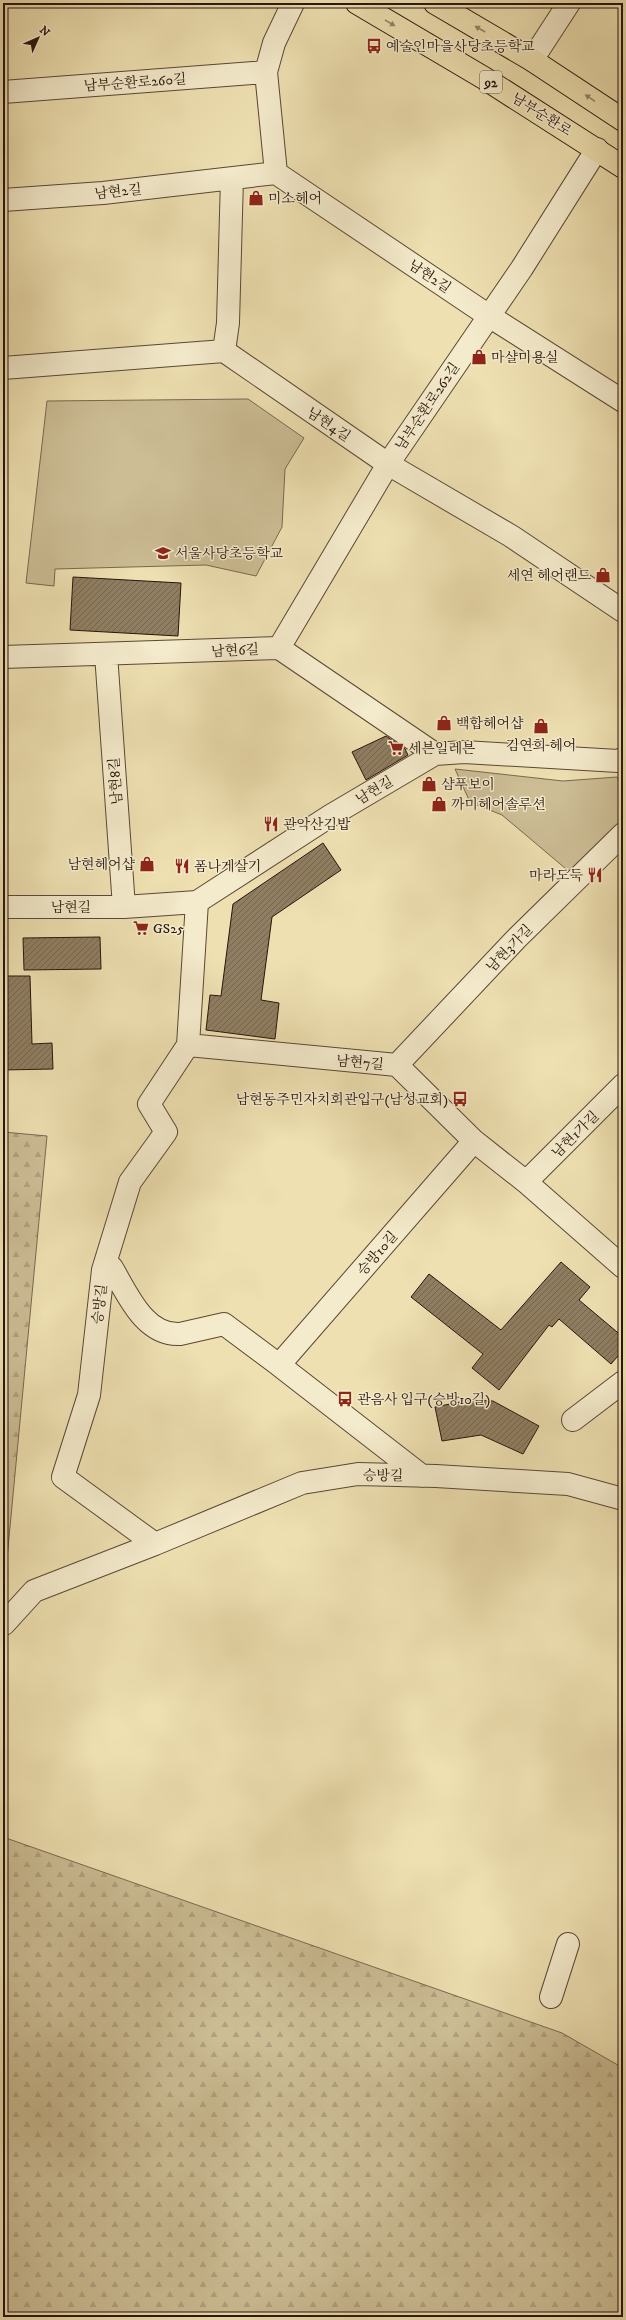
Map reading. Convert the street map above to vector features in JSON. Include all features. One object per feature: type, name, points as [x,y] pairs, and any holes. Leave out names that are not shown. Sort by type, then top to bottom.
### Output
[{"type":"main road","name":"남부순환로","points":[[357,3],[484,78],[623,166]]},
{"type":"main road","points":[[435,3],[532,60],[623,120]]},
{"type":"street","points":[[276,172],[266,72],[274,43],[293,3]]},
{"type":"street","points":[[532,60],[569,3]]},
{"type":"street","name":"남부순환로260길","points":[[3,92],[266,72]]},
{"type":"street","name":"남부순환로262길","points":[[280,648],[388,464],[522,268],[597,149]]},
{"type":"street","name":"남현2길","points":[[3,200],[103,193],[276,172],[489,316],[623,401]]},
{"type":"street","points":[[3,368],[224,351],[228,323],[232,178]]},
{"type":"street","name":"남현4길","points":[[224,351],[388,464],[511,536],[623,611]]},
{"type":"street","name":"남현6길","points":[[3,657],[280,648],[435,754]]},
{"type":"street","name":"남현8길","points":[[106,654],[124,907]]},
{"type":"street","name":"남현길","points":[[3,907],[124,907],[197,902],[330,816],[435,754],[464,752],[621,764]]},
{"type":"street","name":"남현3가길","points":[[397,1065],[516,939],[623,834]]},
{"type":"street","points":[[188,1045],[197,902]]},
{"type":"street","name":"남현7길","points":[[188,1045],[397,1065],[474,1141],[526,1182],[623,1267]]},
{"type":"street","name":"승방길","points":[[155,1544],[63,1477],[89,1394],[103,1270],[130,1182],[166,1132],[149,1104],[188,1045]]},
{"type":"street","name":"남현1가길","points":[[526,1182],[623,1085]]},
{"type":"street","name":"승방10길","points":[[279,1365],[474,1141]]},
{"type":"street","points":[[112,1268],[140,1315],[164,1331],[173,1334],[180,1334],[224,1324],[422,1476]]},
{"type":"street","points":[[573,1420],[623,1382]]},
{"type":"street","name":"승방길","points":[[4,1624],[34,1591],[155,1544],[302,1482],[358,1474],[422,1476],[568,1484],[623,1498]]},
{"type":"street","points":[[551,1997],[568,1944]]},
{"type":"green space","points":[[248,399],[304,438],[285,469],[282,527],[256,576],[206,565],[55,569],[54,586],[26,583],[47,401]]},
{"type":"green space","points":[[455,769],[563,781],[617,777],[623,790],[623,825],[572,874],[502,815],[470,802]]},
{"type":"green space","points":[[3,1132],[47,1136],[3,1601]]},
{"type":"green space","points":[[3,1837],[562,2033],[623,2068],[623,2317],[3,2317]]},
{"type":"building","points":[[73,577],[181,583],[178,636],[70,630]]},
{"type":"building","points":[[386,736],[405,749],[408,755],[366,780],[352,752]]},
{"type":"building","points":[[323,843],[341,870],[272,917],[261,1000],[279,1003],[275,1039],[206,1030],[210,995],[221,996],[233,904]]},
{"type":"building","points":[[100,937],[101,969],[24,970],[23,938]]},
{"type":"building","points":[[3,976],[30,976],[32,1044],[52,1043],[53,1069],[3,1070]]},
{"type":"building","points":[[561,1262],[590,1287],[579,1300],[623,1337],[623,1350],[611,1364],[559,1319],[552,1327],[549,1325],[499,1390],[472,1368],[483,1354],[411,1297],[429,1274],[501,1330]]},
{"type":"building","points":[[470,1400],[493,1401],[539,1426],[523,1454],[481,1435],[442,1441],[435,1407]]},
{"type":"place","name":"예술인마을사당초등학교","points":[[374,46]]},
{"type":"place","name":"미소헤어","points":[[256,198]]},
{"type":"place","name":"마샬미용실","points":[[479,357]]},
{"type":"place","name":"서울사당초등학교","points":[[163,553]]},
{"type":"place","name":"세연 헤어랜드","points":[[603,575]]},
{"type":"place","name":"백합헤어샵","points":[[444,723]]},
{"type":"place","name":"김연희 헤어","points":[[541,726]]},
{"type":"place","name":"세븐일레븐","points":[[396,748]]},
{"type":"place","name":"샴푸보이","points":[[429,784]]},
{"type":"place","name":"까미헤어솔루션","points":[[439,804]]},
{"type":"place","name":"관악산김밥","points":[[271,824]]},
{"type":"place","name":"남현헤어샵","points":[[147,864]]},
{"type":"place","name":"폼나게살기","points":[[182,866]]},
{"type":"place","name":"마라도둑","points":[[595,875]]},
{"type":"place","name":"GS25","points":[[141,928]]},
{"type":"place","name":"남현동주민자치회관입구(남성교회)","points":[[460,1099]]},
{"type":"place","name":"관음사 입구(승방10길)","points":[[345,1399]]}]
